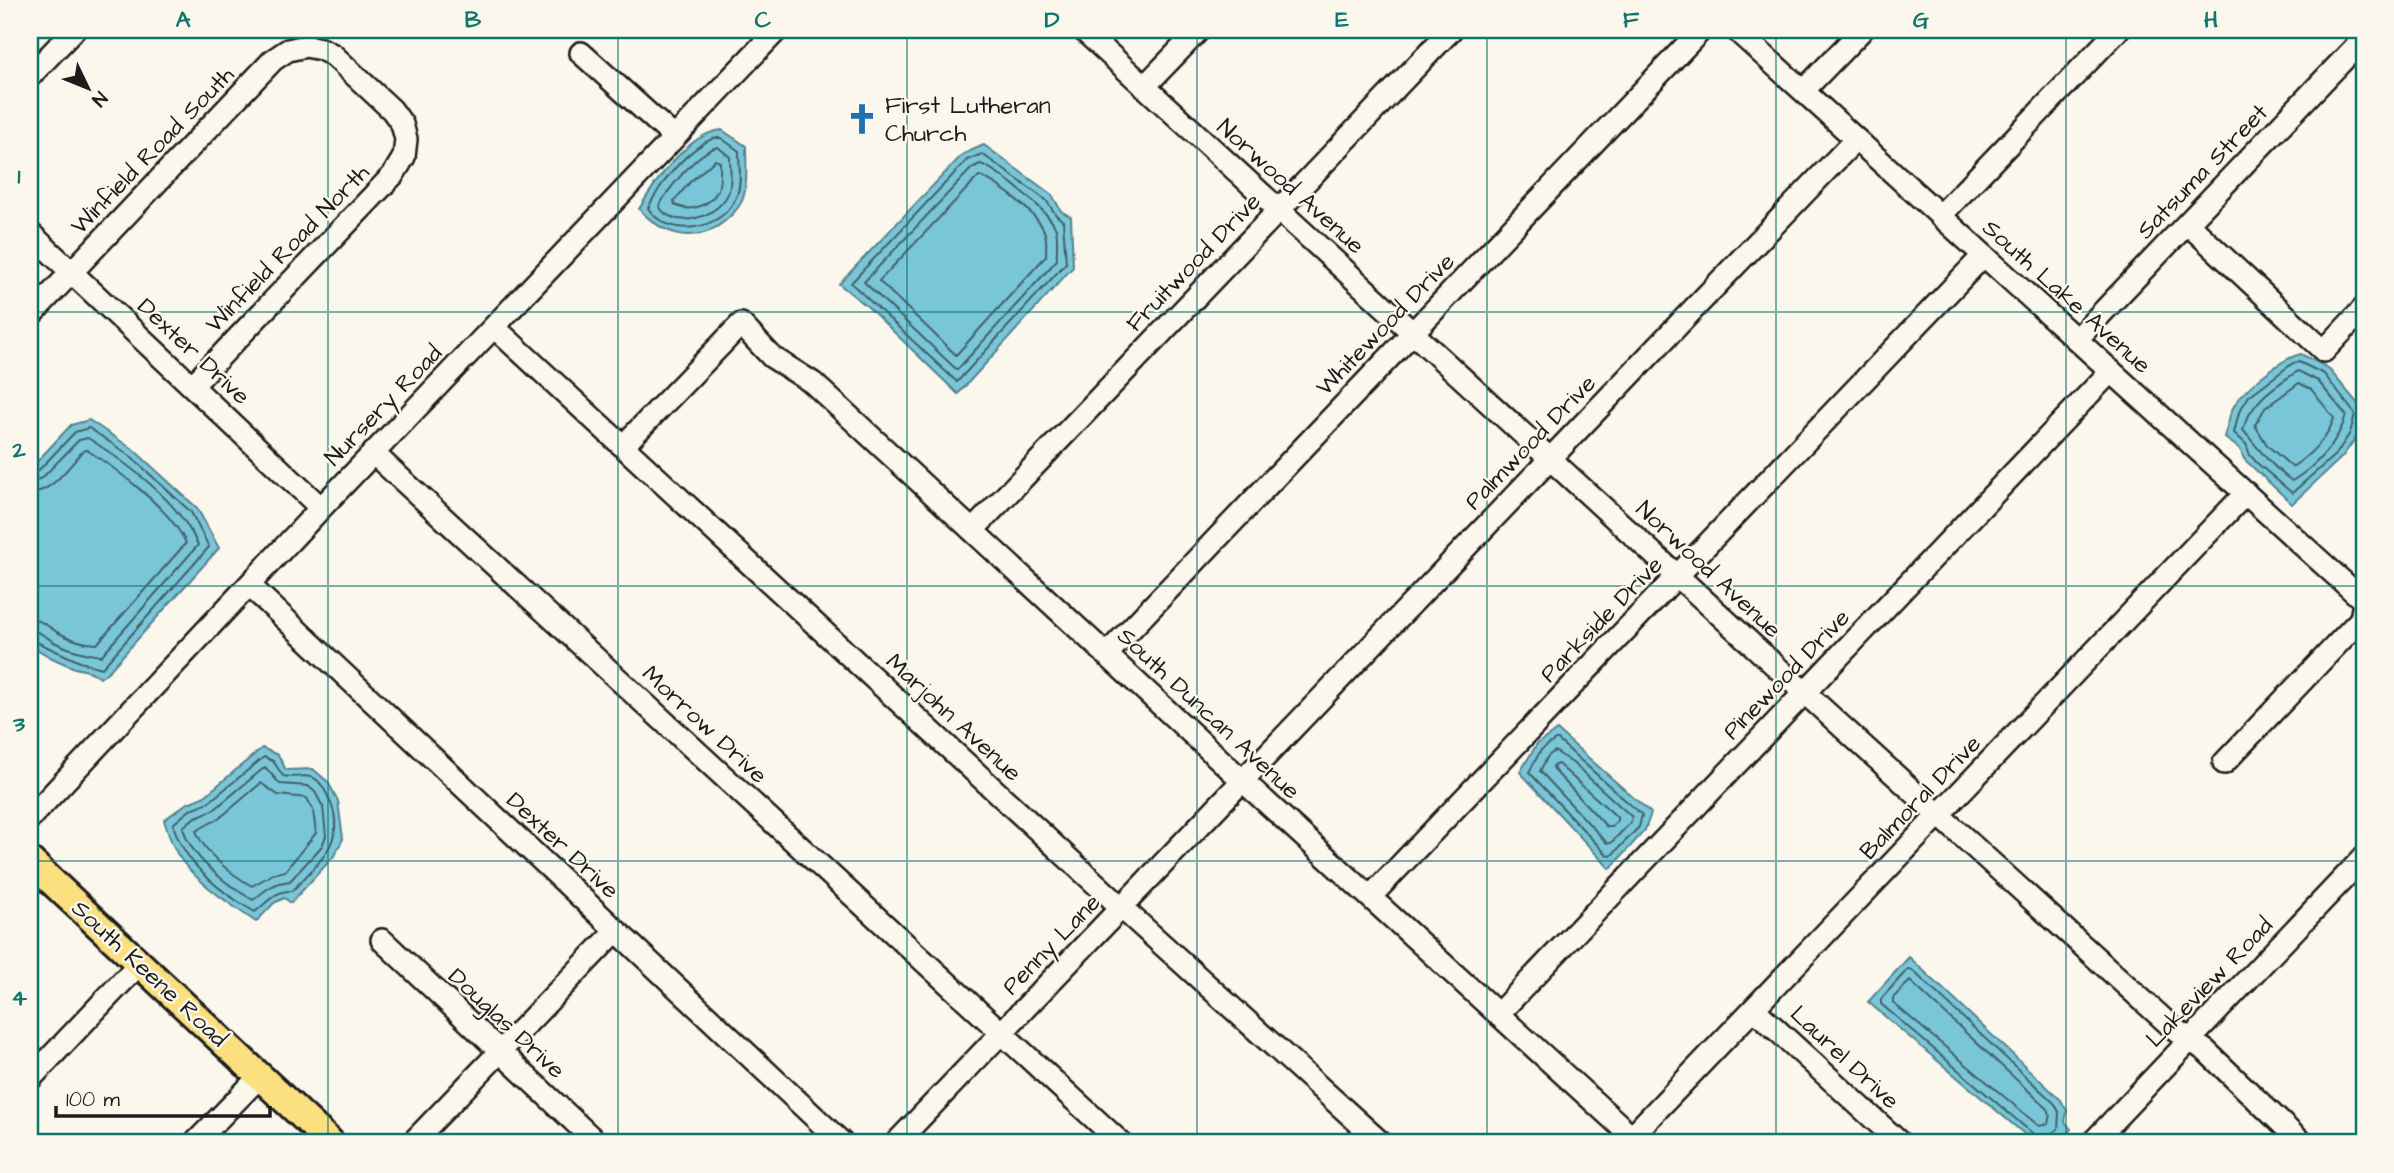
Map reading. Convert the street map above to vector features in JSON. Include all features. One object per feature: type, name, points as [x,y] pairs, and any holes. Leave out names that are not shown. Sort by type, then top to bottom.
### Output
[{"type":"main road","name":"South Keene Road","points":[[30,861],[331,1143]]},
{"type":"street","points":[[30,76],[74,30]]},
{"type":"street","name":"Nursery Road","points":[[30,818],[373,453],[777,30]]},
{"type":"street","name":"Norwood Avenue","points":[[1083,30],[1805,693],[2163,1018],[2206,1051],[2302,1143]]},
{"type":"street","points":[[1143,87],[1199,30]]},
{"type":"street","name":"Fruitwood Drive","points":[[973,530],[1451,30]]},
{"type":"street","name":"Whitewood Drive","points":[[1107,654],[1701,30]]},
{"type":"street","name":"South Lake Avenue","points":[[1736,30],[2364,602]]},
{"type":"street","points":[[1803,91],[1863,30]]},
{"type":"street","points":[[1940,216],[2118,30]]},
{"type":"street","name":"Satsuma Street","points":[[2077,339],[2364,38]]},
{"type":"street","name":"Winfield Road North","points":[[192,386],[393,175],[404,157],[406,139],[402,124],[391,110],[333,55],[306,46]]},
{"type":"street","name":"Winfield Road South","points":[[30,316],[273,60],[288,50],[306,46]]},
{"type":"street","points":[[581,53],[674,137]]},
{"type":"street","name":"Palmwood Drive","points":[[1243,781],[1856,139]]},
{"type":"street","points":[[2188,224],[2324,351],[2364,309]]},
{"type":"street","name":"Dexter Drive","points":[[30,233],[321,508]]},
{"type":"street","name":"Parkside Drive","points":[[1371,896],[1983,256]]},
{"type":"street","name":"South Duncan Avenue","points":[[623,446],[741,324],[772,357],[813,383],[1636,1140]]},
{"type":"street","name":"Marjohn Avenue","points":[[494,327],[1122,908],[1381,1143]]},
{"type":"street","name":"Pinewood Drive","points":[[1499,1013],[2111,371]]},
{"type":"street","name":"Morrow Drive","points":[[373,453],[1121,1143]]},
{"type":"street","name":"Balmoral Drive","points":[[1636,1140],[1754,1009],[2245,493]]},
{"type":"street","name":"Dexter Drive","points":[[248,585],[842,1143]]},
{"type":"street","points":[[2224,763],[2361,619],[2364,602]]},
{"type":"street","name":"Penny Lane","points":[[896,1143],[1243,781]]},
{"type":"street","name":"Lakeview Road","points":[[2092,1143],[2364,857]]},
{"type":"street","points":[[412,1143],[616,930]]},
{"type":"street","name":"Douglas Drive","points":[[382,940],[597,1143]]},
{"type":"street","points":[[30,1079],[139,963]]},
{"type":"street","name":"Laurel Drive","points":[[1754,1009],[1900,1143]]},
{"type":"street","points":[[195,1143],[260,1076]]},
{"type":"water","points":[[722,130],[746,146],[745,189],[743,199],[736,210],[714,229],[691,235],[669,231],[648,218],[639,209],[663,173],[697,140]]},
{"type":"water","points":[[984,145],[1052,195],[1061,211],[1071,217],[1073,267],[958,394],[868,307],[839,284],[963,154]]},
{"type":"water","points":[[2301,354],[2328,368],[2363,410],[2357,436],[2342,457],[2292,504],[2244,459],[2240,449],[2225,438],[2232,410],[2243,394],[2282,362]]},
{"type":"water","points":[[89,420],[134,450],[197,508],[219,548],[100,678],[57,660],[30,644],[30,469],[71,425]]},
{"type":"water","points":[[1557,730],[1651,813],[1645,830],[1610,869],[1520,772],[1537,744]]},
{"type":"water","points":[[262,748],[278,755],[286,770],[313,769],[328,782],[338,801],[343,839],[334,856],[291,903],[284,898],[274,903],[256,922],[197,878],[173,846],[164,820],[186,804],[205,796]]},
{"type":"water","points":[[1909,957],[2061,1100],[2067,1111],[2065,1122],[2071,1129],[2064,1138],[2035,1143],[1868,1002]]},
{"type":"place","name":"First Lutheran Church","points":[[862,119]]}]
